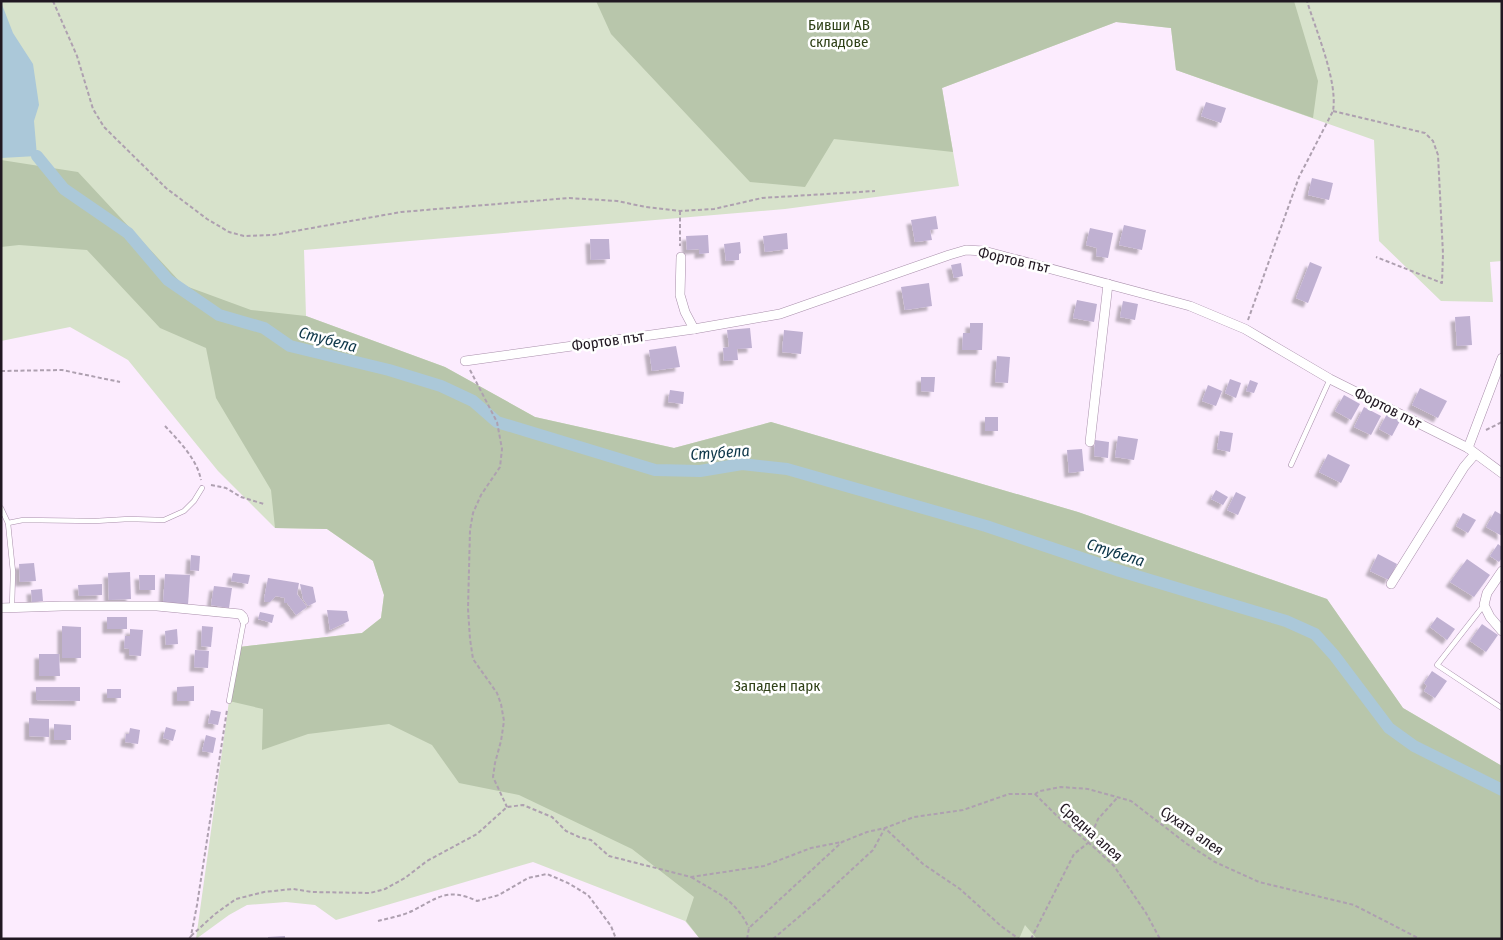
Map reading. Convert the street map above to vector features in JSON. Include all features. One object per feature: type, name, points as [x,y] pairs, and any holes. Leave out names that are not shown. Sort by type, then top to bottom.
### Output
[{"type":"street","name":"Фортов път","points":[[465,361],[694,329],[780,314],[966,250],[984,251],[1190,306],[1244,329],[1330,379],[1472,451],[1498,466],[1502,473]]},
{"type":"street","points":[[680,257],[680,295],[685,312],[694,329]]},
{"type":"street","points":[[1090,442],[1108,284]]},
{"type":"street","points":[[1391,584],[1472,451],[1502,358]]},
{"type":"street","points":[[1502,571],[1487,593],[1484,605],[1490,617],[1502,631]]},
{"type":"street","points":[[1,608],[156,606],[240,614],[244,617],[244,620]]},
{"type":"lane","points":[[1291,465],[1330,379]]},
{"type":"lane","points":[[8,523],[23,520],[164,520],[184,511],[194,501],[202,488]]},
{"type":"lane","points":[[1,508],[8,523],[13,572],[12,607]]},
{"type":"lane","points":[[1484,605],[1437,665],[1502,708]]},
{"type":"lane","points":[[229,701],[244,620]]},
{"type":"path","points":[[53,1],[77,56],[93,109],[104,127],[166,188],[207,219],[229,232],[244,236],[273,236],[401,212],[569,198],[617,201],[680,211],[714,209],[762,198],[875,191]]},
{"type":"path","points":[[1244,329],[1299,177],[1333,111],[1334,102],[1330,77],[1307,1]]},
{"type":"path","points":[[1333,111],[1425,133],[1433,141],[1438,155],[1443,254],[1442,283],[1376,257]]},
{"type":"path","points":[[680,211],[680,257]]},
{"type":"path","points":[[465,361],[497,422],[502,449],[500,467],[481,495],[473,513],[470,530],[468,609],[473,659],[497,692],[501,704],[504,721],[502,741],[493,777],[506,807]]},
{"type":"path","points":[[1,370],[62,370],[120,382]]},
{"type":"path","points":[[165,426],[177,438],[196,464],[202,488],[212,485],[226,488],[242,497],[264,504]]},
{"type":"path","points":[[191,936],[229,701]]},
{"type":"path","name":"Сухата алея","points":[[842,842],[914,817],[964,810],[1009,794],[1035,794],[1061,786],[1088,789],[1132,801],[1187,844],[1215,862],[1259,882],[1354,905],[1420,939]]},
{"type":"path","name":"Средна алея","points":[[1035,794],[1056,815],[1106,858],[1121,875],[1160,939]]},
{"type":"path","points":[[1031,939],[1074,854],[1088,843],[1098,819],[1118,797]]},
{"type":"path","points":[[189,939],[215,914],[236,900],[264,892],[293,890],[370,893],[385,889],[405,878],[427,860],[477,834],[506,807],[523,805],[552,817],[566,831],[591,840],[609,856],[690,877],[737,907],[749,928]]},
{"type":"path","points":[[773,939],[873,850],[885,828],[923,864],[960,889],[1000,926],[1019,939]]},
{"type":"path","points":[[690,877],[764,866],[811,848],[842,842]]},
{"type":"path","points":[[747,939],[749,928],[842,842]]},
{"type":"path","points":[[378,921],[410,912],[434,898],[455,893],[477,901],[499,895],[528,878],[547,874],[568,883],[588,895],[611,926],[616,939]]},
{"type":"green space","name":"Западен парк","points":[[1,1],[1502,1],[1502,261],[1490,262],[1493,302],[1441,301],[1379,241],[1374,140],[1176,70],[1171,28],[1116,22],[942,88],[959,186],[785,209],[304,250],[306,316],[445,367],[535,417],[674,448],[771,422],[1078,512],[1327,599],[1403,708],[1502,766],[1502,939],[700,939],[685,921],[533,862],[336,920],[315,905],[286,902],[247,905],[229,915],[196,939],[229,701],[239,647],[362,633],[381,618],[384,595],[373,561],[327,529],[275,528],[218,471],[128,360],[70,327],[1,341]]},
{"type":"green space","name":"Бивши АВ складове","points":[[596,1],[1294,1],[1318,81],[1313,118],[1176,70],[1171,28],[1116,22],[942,88],[953,152],[834,139],[805,187],[750,182],[611,34]]},
{"type":"green space","points":[[1,160],[78,172],[183,285],[251,310],[306,316],[445,367],[535,417],[674,448],[771,422],[1078,512],[1327,599],[1403,708],[1502,766],[1502,939],[1037,939],[1025,925],[1019,939],[700,939],[686,921],[694,897],[632,849],[519,795],[459,783],[432,745],[389,724],[308,734],[262,750],[263,709],[229,701],[239,647],[362,633],[381,618],[384,595],[373,561],[327,529],[275,528],[271,490],[216,398],[206,348],[160,328],[87,250],[19,245],[1,247]]},
{"type":"water","points":[[1,2],[13,33],[33,64],[39,105],[34,121],[37,156],[1,158]]},
{"type":"building","points":[[1206,102],[1226,108],[1221,123],[1201,116]]},
{"type":"building","points":[[1312,178],[1333,183],[1329,200],[1308,195]]},
{"type":"building","points":[[936,216],[938,229],[930,230],[932,240],[915,242],[911,220]]},
{"type":"building","points":[[1124,225],[1146,230],[1142,250],[1119,245]]},
{"type":"building","points":[[1090,228],[1113,233],[1108,258],[1096,256],[1097,248],[1086,245]]},
{"type":"building","points":[[787,233],[788,249],[765,252],[763,236]]},
{"type":"building","points":[[708,235],[709,253],[699,254],[699,249],[687,250],[686,236]]},
{"type":"building","points":[[590,239],[609,239],[610,259],[591,260]]},
{"type":"building","points":[[740,242],[741,253],[739,254],[739,260],[726,261],[724,244]]},
{"type":"building","points":[[1310,262],[1322,267],[1308,303],[1296,298]]},
{"type":"building","points":[[961,263],[963,276],[954,278],[951,265]]},
{"type":"building","points":[[929,283],[932,306],[905,310],[901,287]]},
{"type":"building","points":[[1077,300],[1097,304],[1094,322],[1073,318]]},
{"type":"building","points":[[1123,301],[1138,304],[1135,320],[1120,317]]},
{"type":"building","points":[[1470,316],[1472,345],[1457,346],[1455,317]]},
{"type":"building","points":[[970,323],[983,323],[982,350],[962,350],[963,333],[970,333]]},
{"type":"building","points":[[750,328],[752,348],[737,349],[738,360],[724,361],[723,348],[729,347],[727,330]]},
{"type":"building","points":[[784,330],[803,332],[801,354],[782,352]]},
{"type":"building","points":[[676,346],[680,367],[652,371],[649,350]]},
{"type":"building","points":[[997,356],[1010,357],[1008,383],[995,382]]},
{"type":"building","points":[[921,377],[935,377],[934,392],[921,391]]},
{"type":"building","points":[[1230,379],[1241,383],[1236,398],[1225,393]]},
{"type":"building","points":[[1250,380],[1258,383],[1254,393],[1246,391]]},
{"type":"building","points":[[1208,385],[1222,391],[1216,406],[1202,401]]},
{"type":"building","points":[[1420,388],[1447,401],[1438,418],[1412,405]]},
{"type":"building","points":[[670,390],[684,392],[683,404],[668,402]]},
{"type":"building","points":[[1344,395],[1360,404],[1351,420],[1335,411]]},
{"type":"building","points":[[1364,407],[1381,416],[1371,435],[1354,427]]},
{"type":"building","points":[[1387,414],[1400,421],[1392,436],[1379,429]]},
{"type":"building","points":[[985,417],[998,417],[998,431],[985,431]]},
{"type":"building","points":[[1220,431],[1233,433],[1230,452],[1217,449]]},
{"type":"building","points":[[1118,436],[1138,439],[1134,460],[1115,457]]},
{"type":"building","points":[[1095,440],[1109,442],[1108,458],[1094,456]]},
{"type":"building","points":[[1082,449],[1084,471],[1069,473],[1067,450]]},
{"type":"building","points":[[1328,454],[1350,465],[1341,483],[1319,472]]},
{"type":"building","points":[[1216,490],[1228,497],[1223,505],[1211,499]]},
{"type":"building","points":[[1236,492],[1246,497],[1238,515],[1227,510]]},
{"type":"building","points":[[1495,511],[1502,515],[1502,536],[1486,527]]},
{"type":"building","points":[[1463,513],[1476,520],[1468,533],[1456,526]]},
{"type":"building","points":[[1498,544],[1502,547],[1502,558],[1499,562],[1490,556]]},
{"type":"building","points":[[1378,554],[1397,564],[1389,580],[1370,571]]},
{"type":"building","points":[[191,555],[200,556],[199,571],[190,570]]},
{"type":"building","points":[[1467,559],[1490,575],[1474,597],[1450,582]]},
{"type":"building","points":[[34,563],[36,581],[20,582],[19,564]]},
{"type":"building","points":[[130,572],[131,599],[109,600],[108,573]]},
{"type":"building","points":[[233,573],[250,575],[248,584],[231,581]]},
{"type":"building","points":[[165,574],[190,575],[188,605],[163,604]]},
{"type":"building","points":[[139,575],[155,575],[155,590],[140,590]]},
{"type":"building","points":[[268,578],[299,583],[297,594],[307,607],[296,615],[287,603],[284,603],[285,598],[276,596],[270,602],[265,602]]},
{"type":"building","points":[[102,584],[102,595],[79,596],[78,585]]},
{"type":"building","points":[[300,584],[313,587],[316,602],[308,606],[303,599]]},
{"type":"building","points":[[214,586],[232,588],[229,608],[211,605]]},
{"type":"building","points":[[42,589],[43,601],[32,602],[31,590]]},
{"type":"building","points":[[327,610],[347,611],[349,621],[330,630]]},
{"type":"building","points":[[260,612],[274,615],[272,623],[258,619]]},
{"type":"building","points":[[107,617],[127,617],[127,629],[107,629]]},
{"type":"building","points":[[1437,617],[1455,629],[1447,640],[1430,627]]},
{"type":"building","points":[[1482,624],[1498,635],[1486,652],[1470,641]]},
{"type":"building","points":[[62,626],[81,627],[81,658],[62,658]]},
{"type":"building","points":[[202,626],[213,627],[211,647],[201,646]]},
{"type":"building","points":[[130,629],[143,630],[141,656],[129,655],[129,649],[124,648],[125,636],[130,636]]},
{"type":"building","points":[[177,629],[178,644],[166,645],[165,631]]},
{"type":"building","points":[[195,650],[209,651],[208,668],[194,667]]},
{"type":"building","points":[[39,654],[59,654],[60,676],[39,676]]},
{"type":"building","points":[[1432,671],[1447,681],[1435,698],[1424,691],[1427,686],[1424,683]]},
{"type":"building","points":[[194,686],[194,701],[177,701],[177,687]]},
{"type":"building","points":[[36,687],[80,687],[80,701],[36,700]]},
{"type":"building","points":[[107,689],[121,689],[121,698],[107,698]]},
{"type":"building","points":[[211,710],[221,712],[218,725],[208,723]]},
{"type":"building","points":[[29,718],[49,719],[49,737],[29,736]]},
{"type":"building","points":[[54,724],[71,725],[71,740],[54,740]]},
{"type":"building","points":[[166,727],[176,730],[173,741],[163,738]]},
{"type":"building","points":[[130,728],[140,730],[138,744],[125,742],[126,734],[129,734]]},
{"type":"building","points":[[206,735],[216,738],[213,753],[202,751]]},
{"type":"building","points":[[285,936],[285,939],[268,939],[268,937]]},
{"type":"waterway","name":"Стубела","points":[[37,156],[64,189],[128,233],[168,280],[219,315],[264,328],[290,346],[389,370],[441,386],[473,401],[497,422],[655,470],[700,471],[742,464],[787,469],[986,526],[1120,571],[1286,621],[1315,634],[1334,655],[1389,728],[1414,746],[1502,790]]}]
